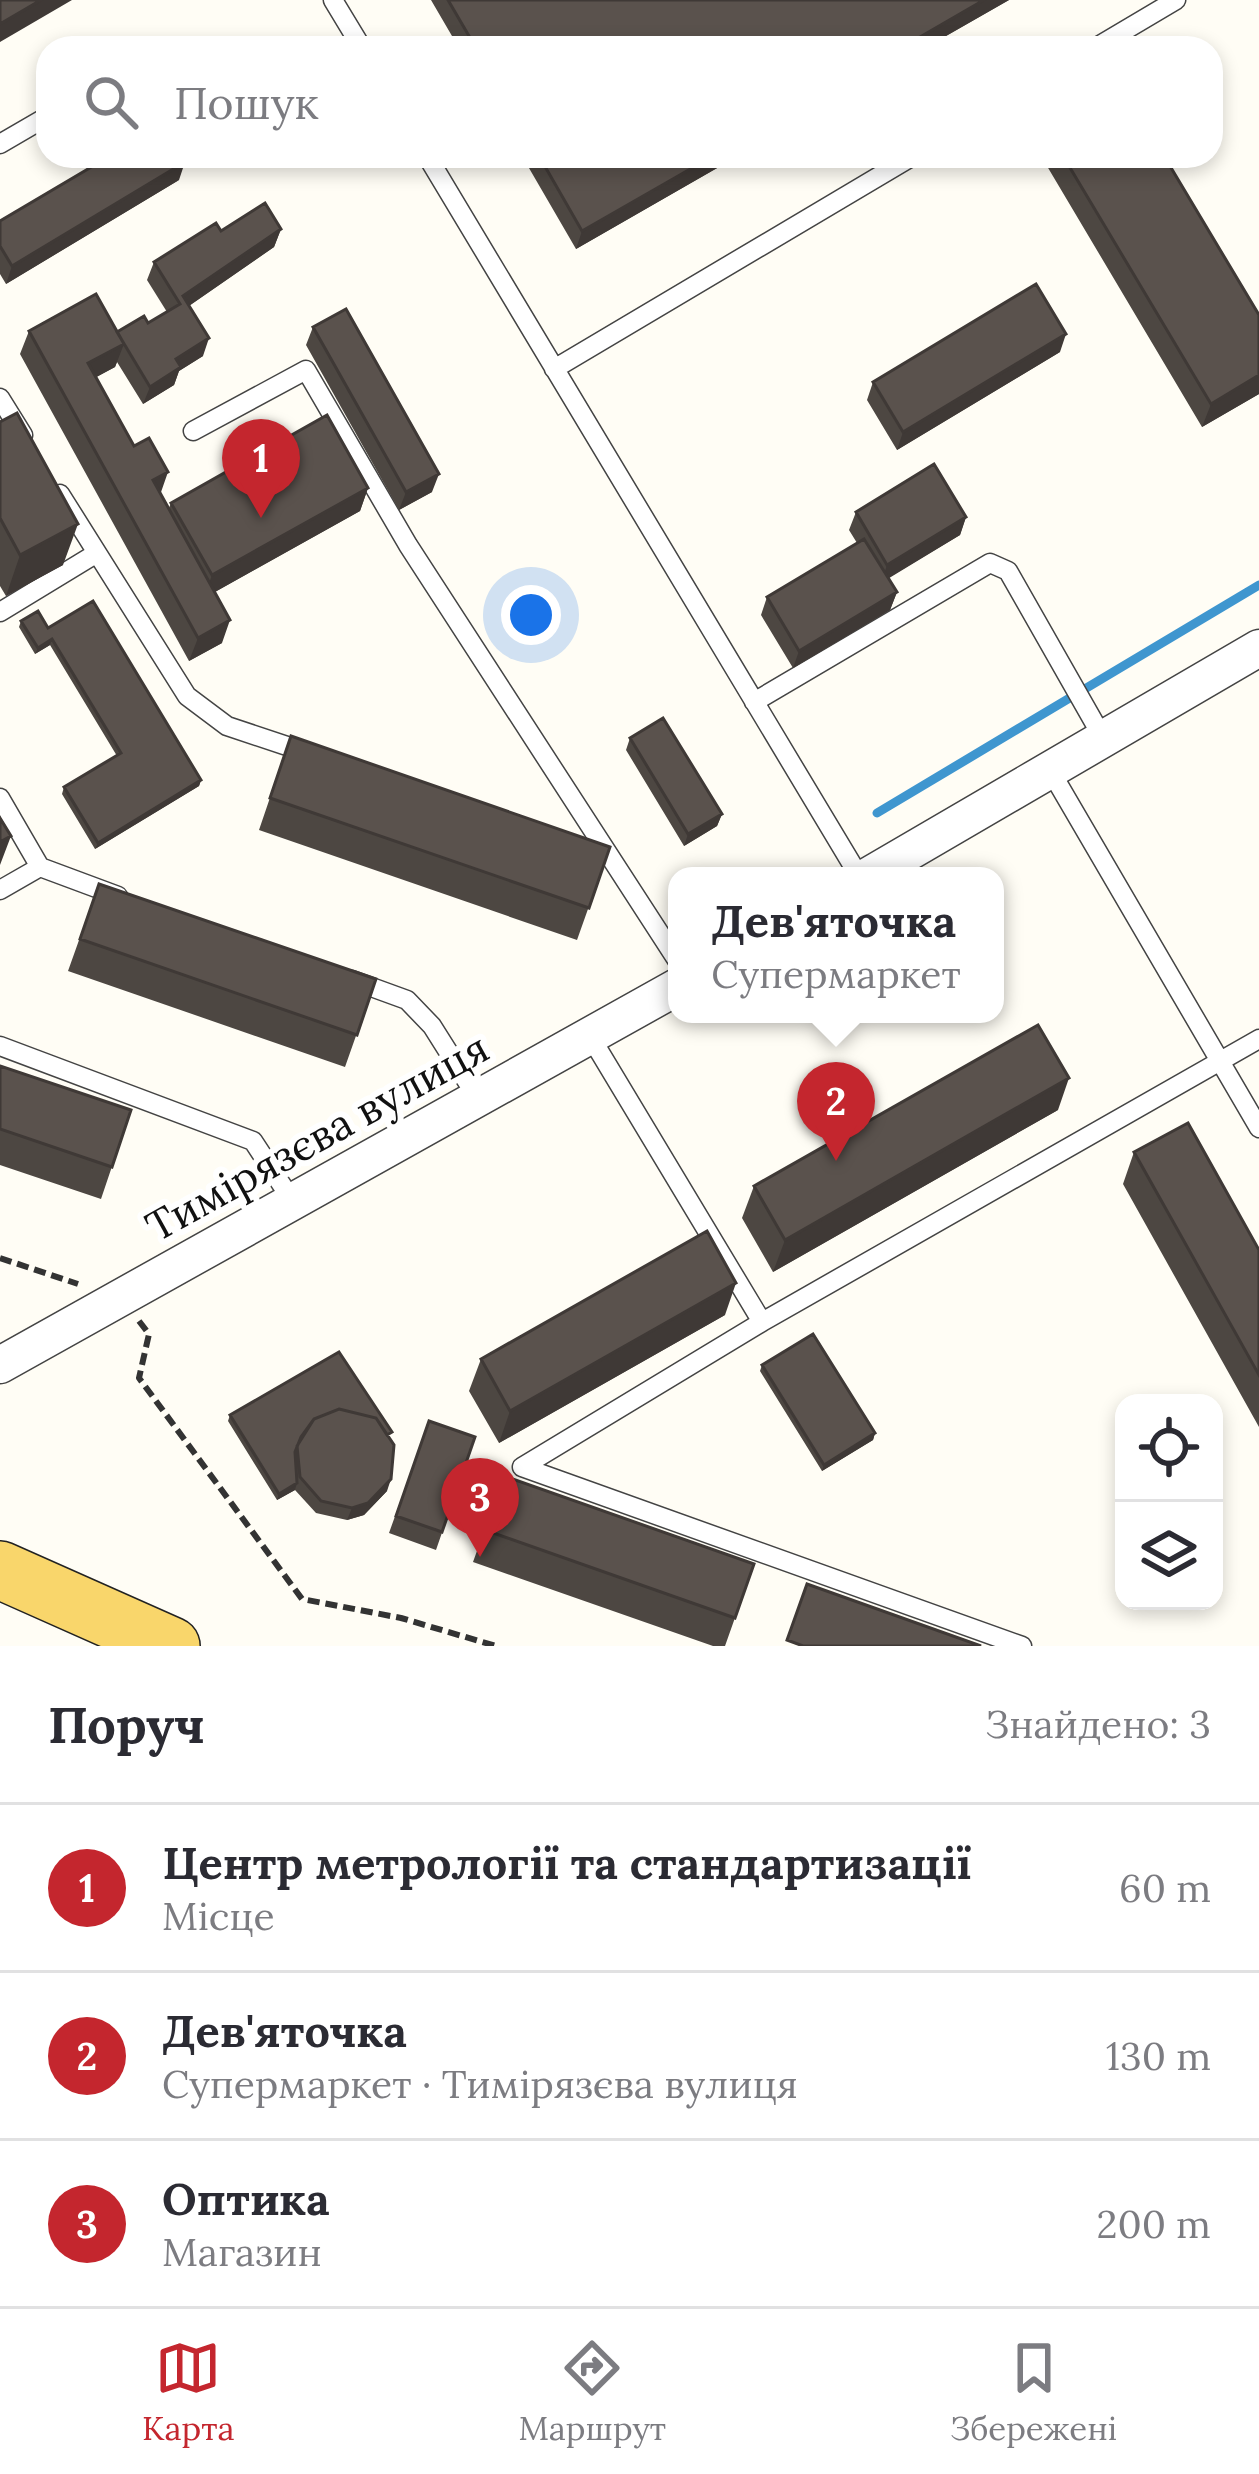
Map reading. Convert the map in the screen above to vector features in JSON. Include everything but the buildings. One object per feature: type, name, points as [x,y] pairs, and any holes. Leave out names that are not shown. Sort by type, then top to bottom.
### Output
[{"type":"main road","points":[[0,1570],[172,1646]]},
{"type":"street","points":[[879,867],[1259,648]]},
{"type":"street","name":"Тимірязєва вулиця","points":[[0,1366],[668,992]]},
{"type":"lane","points":[[333,0],[355,36]]},
{"type":"lane","points":[[1115,36],[1176,0]]},
{"type":"lane","points":[[0,144],[36,123]]},
{"type":"lane","points":[[434,168],[857,867]]},
{"type":"lane","points":[[554,369],[893,168]]},
{"type":"lane","points":[[194,431],[306,370],[408,545],[668,946]]},
{"type":"lane","points":[[0,398],[36,456]]},
{"type":"lane","points":[[49,476],[187,696],[227,726],[339,764]]},
{"type":"lane","points":[[0,612],[97,553]]},
{"type":"lane","points":[[754,702],[990,562],[1008,571],[1103,738]]},
{"type":"lane","points":[[1050,770],[1259,1128]]},
{"type":"lane","points":[[0,798],[40,867],[148,907]]},
{"type":"lane","points":[[586,847],[608,855]]},
{"type":"lane","points":[[0,890],[40,867]]},
{"type":"lane","points":[[342,977],[407,1000],[432,1026],[478,1099]]},
{"type":"lane","points":[[590,1036],[762,1322]]},
{"type":"lane","points":[[1022,1646],[522,1467],[762,1322],[1259,1039]]},
{"type":"lane","points":[[0,1046],[253,1141],[293,1202]]},
{"type":"path","points":[[0,1258],[119,1298],[149,1334],[139,1378],[302,1599],[401,1618],[496,1646]]},
{"type":"waterway","points":[[877,813],[1259,585]]},
{"type":"place","name":"Центр метрології та стандартизації","points":[[261,518]]},
{"type":"place","name":"Дев'яточка","points":[[836,1161]]},
{"type":"place","name":"Оптика","points":[[480,1557]]}]
